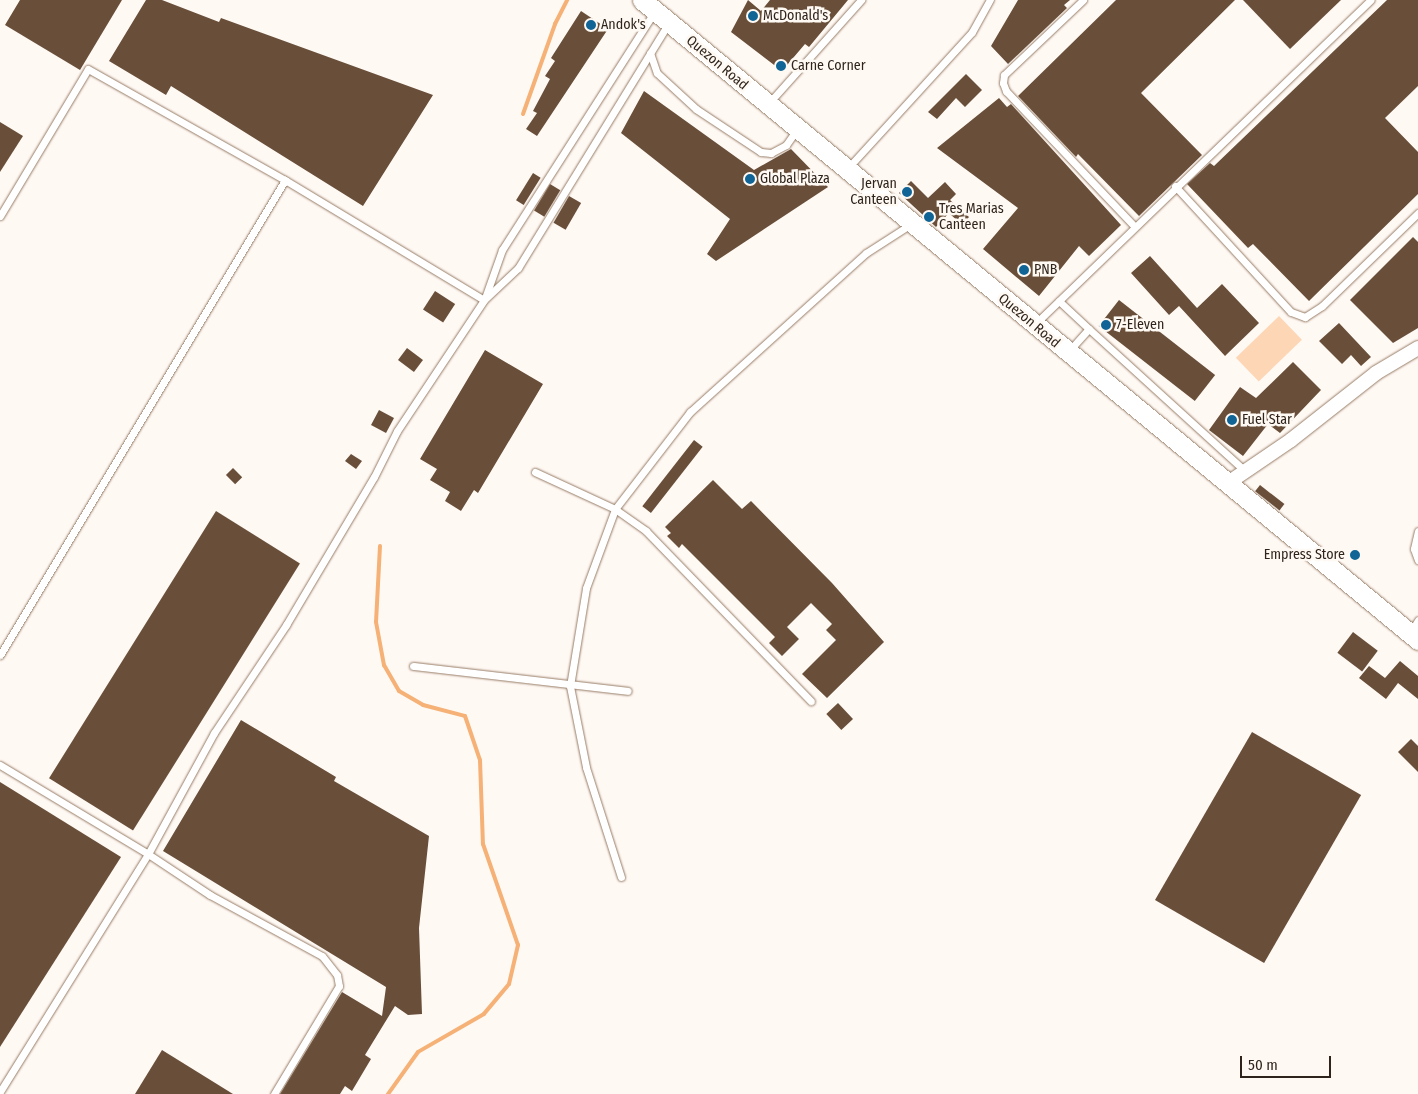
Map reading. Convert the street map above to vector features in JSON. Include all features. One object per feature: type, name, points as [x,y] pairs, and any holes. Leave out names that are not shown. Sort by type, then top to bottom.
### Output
[{"type":"main road","name":"Quezon Road","points":[[655,11],[1068,353],[1415,631]]},
{"type":"street","points":[[1228,483],[1244,470],[1291,440],[1376,373],[1418,348]]},
{"type":"lane","points":[[768,104],[860,0]]},
{"type":"lane","points":[[847,170],[972,32],[990,0]]},
{"type":"lane","points":[[1083,0],[1004,75],[1003,83],[1006,91],[1135,227]]},
{"type":"lane","points":[[1034,325],[1175,186],[1371,0]]},
{"type":"lane","points":[[0,1092],[148,854],[214,733],[286,625],[374,477],[397,431],[484,300],[518,268],[650,53],[655,11]]},
{"type":"lane","points":[[484,300],[502,250],[655,11]]},
{"type":"lane","points":[[650,53],[658,73],[696,110],[761,152],[771,153],[786,145],[797,129]]},
{"type":"lane","points":[[0,216],[88,69],[285,180],[484,300]]},
{"type":"lane","points":[[0,656],[285,180]]},
{"type":"lane","points":[[1175,186],[1291,312],[1305,317],[1322,306],[1418,213]]},
{"type":"lane","points":[[621,877],[586,767],[570,686],[586,588],[615,509],[690,412],[866,253],[912,222]]},
{"type":"lane","points":[[1059,301],[1244,470]]},
{"type":"lane","points":[[1068,353],[1090,330]]},
{"type":"lane","points":[[535,472],[615,509],[646,531],[811,701]]},
{"type":"lane","points":[[1418,531],[1414,549],[1418,560]]},
{"type":"lane","points":[[413,666],[570,686],[628,691]]},
{"type":"lane","points":[[0,765],[148,854],[210,895],[322,956],[337,975],[338,986],[274,1094]]},
{"type":"shaded area","points":[[1279,316],[1302,340],[1259,381],[1236,358]]},
{"type":"building","points":[[20,0],[122,0],[80,70],[5,25]]},
{"type":"building","points":[[146,0],[162,0],[219,22],[221,18],[433,95],[363,206],[171,86],[166,95],[109,61]]},
{"type":"building","points":[[748,0],[761,11],[770,0],[848,0],[809,47],[805,44],[782,71],[731,32]]},
{"type":"building","points":[[1018,0],[1070,0],[1064,5],[1067,8],[1008,64],[991,46]]},
{"type":"building","points":[[1116,0],[1235,0],[1141,93],[1202,155],[1139,216],[1078,154],[1076,157],[1018,96]]},
{"type":"building","points":[[1243,0],[1341,0],[1290,49]]},
{"type":"building","points":[[1387,0],[1418,0],[1418,86],[1385,118],[1418,152],[1418,194],[1309,301],[1253,244],[1248,248],[1187,184],[1210,163],[1214,166]]},
{"type":"building","points":[[581,11],[608,29],[537,136],[526,129],[537,113],[533,111],[550,79],[545,76],[555,61],[551,58]]},
{"type":"building","points":[[966,74],[982,90],[965,107],[956,98],[937,119],[928,112]]},
{"type":"building","name":"Global Plaza","points":[[644,91],[754,170],[791,149],[828,187],[716,261],[707,254],[730,219],[621,133]]},
{"type":"building","points":[[999,98],[1007,107],[1011,104],[1121,225],[1089,256],[1079,246],[1039,296],[983,249],[1018,208],[937,148]]},
{"type":"building","points":[[0,122],[23,136],[0,172]]},
{"type":"building","points":[[533,173],[541,178],[524,205],[516,200]]},
{"type":"building","points":[[911,181],[928,198],[945,182],[956,194],[950,200],[969,217],[962,225],[949,213],[936,227],[899,193]]},
{"type":"building","points":[[550,184],[560,190],[544,217],[534,211]]},
{"type":"building","points":[[569,196],[581,203],[566,230],[554,223]]},
{"type":"building","points":[[1413,237],[1418,242],[1418,328],[1393,343],[1350,300]]},
{"type":"building","points":[[1150,256],[1197,308],[1222,284],[1259,323],[1225,356],[1179,306],[1169,315],[1131,273]]},
{"type":"building","points":[[435,291],[455,304],[443,323],[423,309]]},
{"type":"building","points":[[1119,300],[1215,375],[1195,401],[1099,326]]},
{"type":"building","points":[[1339,323],[1371,357],[1361,366],[1351,355],[1342,364],[1319,341]]},
{"type":"building","points":[[407,348],[423,360],[414,372],[398,360]]},
{"type":"building","points":[[485,350],[543,384],[478,493],[474,490],[461,511],[445,501],[450,492],[430,480],[437,469],[420,459]]},
{"type":"building","points":[[1293,362],[1321,390],[1280,433],[1268,424],[1243,456],[1209,430],[1240,387],[1256,398]]},
{"type":"building","points":[[379,410],[394,418],[386,433],[371,425]]},
{"type":"building","points":[[694,440],[703,447],[651,513],[642,506]]},
{"type":"building","points":[[351,454],[362,461],[356,469],[345,461]]},
{"type":"building","points":[[233,468],[242,477],[235,484],[226,475]]},
{"type":"building","points":[[713,480],[742,509],[751,501],[832,583],[884,642],[827,698],[802,674],[836,640],[826,630],[832,624],[811,603],[787,627],[799,639],[782,656],[769,643],[775,637],[682,544],[679,548],[667,536],[671,533],[665,527]]},
{"type":"building","points":[[1260,485],[1284,504],[1280,510],[1255,491]]},
{"type":"building","points":[[216,511],[300,563],[133,831],[49,778]]},
{"type":"building","points":[[1353,632],[1378,651],[1362,671],[1337,653]]},
{"type":"building","points":[[1400,661],[1418,676],[1418,699],[1398,683],[1386,699],[1359,678],[1369,666],[1385,678]]},
{"type":"building","points":[[838,703],[853,719],[841,730],[826,714]]},
{"type":"building","points":[[241,720],[336,777],[334,781],[429,836],[419,928],[422,1014],[408,1015],[395,1006],[365,1055],[371,1059],[352,1091],[345,1086],[340,1094],[280,1094],[342,992],[382,1016],[386,987],[163,851]]},
{"type":"building","points":[[1252,732],[1361,795],[1264,963],[1155,900]]},
{"type":"building","points":[[1411,739],[1418,746],[1418,772],[1398,752]]},
{"type":"building","points":[[0,782],[121,857],[0,1047]]},
{"type":"building","points":[[162,1050],[233,1094],[135,1094]]},
{"type":"waterway","points":[[523,114],[555,24],[567,0]]},
{"type":"waterway","points":[[380,546],[376,622],[384,665],[399,691],[423,705],[465,716],[480,760],[483,844],[518,945],[509,984],[484,1014],[418,1052],[388,1094]]},
{"type":"place","name":"McDonald's","points":[[753,16]]},
{"type":"place","name":"Andok's","points":[[591,25]]},
{"type":"place","name":"Carne Corner","points":[[781,66]]},
{"type":"place","name":"Global Plaza","points":[[750,179]]},
{"type":"place","name":"Jervan Canteen","points":[[907,192]]},
{"type":"place","name":"Tres Marias Canteen","points":[[929,217]]},
{"type":"place","name":"PNB","points":[[1024,270]]},
{"type":"place","name":"7-Eleven","points":[[1106,325]]},
{"type":"place","name":"Fuel Star","points":[[1232,420]]},
{"type":"place","name":"Empress Store","points":[[1355,555]]}]
